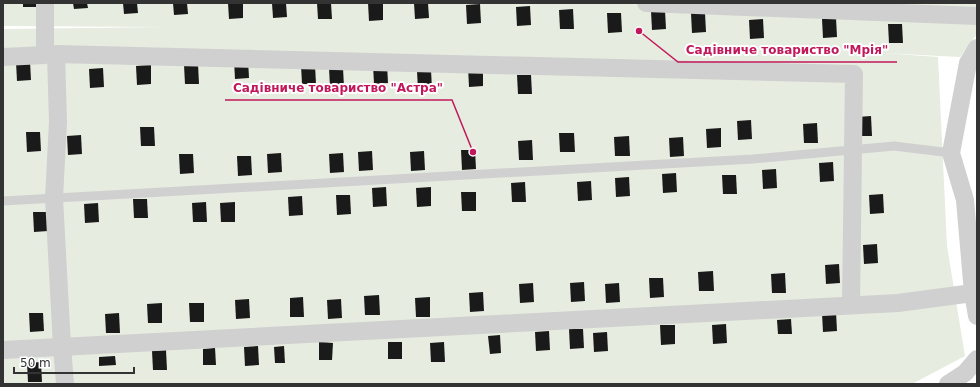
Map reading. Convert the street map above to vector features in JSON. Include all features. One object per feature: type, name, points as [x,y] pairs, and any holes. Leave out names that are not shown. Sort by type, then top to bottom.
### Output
[{"type":"street","points":[[3,57],[45,55],[45,3]]},
{"type":"street","points":[[646,3],[977,16]]},
{"type":"street","points":[[977,48],[968,63],[951,153],[965,200],[973,293],[977,316]]},
{"type":"street","points":[[65,384],[54,198],[58,122],[56,54],[854,74],[851,305]]},
{"type":"street","points":[[3,350],[898,303],[973,293]]},
{"type":"street","points":[[948,384],[965,373],[977,359]]},
{"type":"lane","points":[[3,201],[754,159],[894,146],[951,153]]},
{"type":"shaded area","points":[[3,3],[977,3],[977,34],[960,57],[882,53],[938,57],[947,246],[965,356],[912,384],[3,384],[3,29],[166,27],[3,26]]},
{"type":"building","points":[[23,3],[37,3],[38,7],[23,7]]},
{"type":"building","points":[[73,3],[87,3],[88,8],[74,9]]},
{"type":"building","points":[[123,3],[137,3],[138,13],[124,14]]},
{"type":"building","points":[[173,3],[187,3],[188,14],[174,15]]},
{"type":"building","points":[[228,3],[243,3],[243,18],[229,19]]},
{"type":"building","points":[[272,3],[286,3],[287,17],[273,18]]},
{"type":"building","points":[[317,3],[331,3],[332,19],[318,19]]},
{"type":"building","points":[[368,3],[383,3],[383,20],[369,21]]},
{"type":"building","points":[[414,3],[428,3],[429,18],[415,19]]},
{"type":"building","points":[[480,4],[481,23],[467,24],[466,5]]},
{"type":"building","points":[[530,6],[531,25],[517,26],[516,7]]},
{"type":"building","points":[[573,9],[574,29],[560,29],[559,10]]},
{"type":"building","points":[[665,10],[666,29],[652,30],[651,11]]},
{"type":"building","points":[[607,13],[621,13],[622,32],[608,33]]},
{"type":"building","points":[[691,13],[705,13],[706,32],[692,33]]},
{"type":"building","points":[[836,18],[837,37],[823,38],[822,19]]},
{"type":"building","points":[[763,19],[764,38],[750,39],[749,20]]},
{"type":"building","points":[[888,24],[902,24],[903,43],[889,43]]},
{"type":"building","points":[[248,59],[249,78],[235,79],[234,60]]},
{"type":"building","points":[[30,61],[31,80],[17,81],[16,62]]},
{"type":"building","points":[[198,64],[199,84],[185,84],[184,65]]},
{"type":"building","points":[[373,64],[387,64],[388,83],[374,84]]},
{"type":"building","points":[[151,65],[151,84],[137,85],[136,66]]},
{"type":"building","points":[[301,65],[315,65],[316,84],[302,84]]},
{"type":"building","points":[[468,67],[483,67],[483,86],[469,87]]},
{"type":"building","points":[[103,68],[104,87],[90,88],[89,69]]},
{"type":"building","points":[[329,68],[343,68],[344,87],[330,87]]},
{"type":"building","points":[[431,70],[432,89],[418,90],[417,71]]},
{"type":"building","points":[[517,75],[531,75],[532,94],[518,94]]},
{"type":"building","points":[[871,116],[872,136],[858,136],[857,117]]},
{"type":"building","points":[[751,120],[752,139],[738,140],[737,121]]},
{"type":"building","points":[[817,123],[818,143],[804,143],[803,124]]},
{"type":"building","points":[[140,127],[154,127],[155,146],[141,146]]},
{"type":"building","points":[[721,128],[721,147],[707,148],[706,129]]},
{"type":"building","points":[[26,132],[40,132],[41,151],[27,152]]},
{"type":"building","points":[[559,133],[574,133],[575,152],[560,152]]},
{"type":"building","points":[[81,135],[82,154],[68,155],[67,136]]},
{"type":"building","points":[[629,136],[630,156],[615,156],[614,137]]},
{"type":"building","points":[[683,137],[684,156],[670,157],[669,138]]},
{"type":"building","points":[[532,140],[533,160],[519,160],[518,141]]},
{"type":"building","points":[[461,150],[475,150],[476,169],[462,170]]},
{"type":"building","points":[[372,151],[373,170],[359,171],[358,152]]},
{"type":"building","points":[[424,151],[425,170],[411,171],[410,152]]},
{"type":"building","points":[[281,153],[282,172],[268,173],[267,154]]},
{"type":"building","points":[[343,153],[344,172],[330,173],[329,154]]},
{"type":"building","points":[[179,154],[193,154],[194,173],[180,174]]},
{"type":"building","points":[[237,156],[251,156],[252,175],[238,176]]},
{"type":"building","points":[[833,162],[834,181],[820,182],[819,163]]},
{"type":"building","points":[[776,169],[777,188],[763,189],[762,170]]},
{"type":"building","points":[[676,173],[677,192],[663,193],[662,174]]},
{"type":"building","points":[[722,175],[736,175],[737,194],[723,194]]},
{"type":"building","points":[[629,177],[630,196],[616,197],[615,178]]},
{"type":"building","points":[[591,181],[592,200],[578,201],[577,182]]},
{"type":"building","points":[[525,182],[526,202],[512,202],[511,183]]},
{"type":"building","points":[[386,187],[387,206],[373,207],[372,188]]},
{"type":"building","points":[[431,187],[431,206],[417,207],[416,188]]},
{"type":"building","points":[[461,192],[476,192],[476,211],[462,211]]},
{"type":"building","points":[[883,194],[884,213],[870,214],[869,195]]},
{"type":"building","points":[[336,195],[350,195],[351,214],[337,215]]},
{"type":"building","points":[[302,196],[303,215],[289,216],[288,197]]},
{"type":"building","points":[[133,199],[147,199],[148,218],[134,218]]},
{"type":"building","points":[[206,202],[207,222],[193,222],[192,203]]},
{"type":"building","points":[[235,202],[235,222],[221,222],[220,203]]},
{"type":"building","points":[[98,203],[99,222],[85,223],[84,204]]},
{"type":"building","points":[[33,212],[47,212],[48,231],[34,232]]},
{"type":"building","points":[[877,244],[878,263],[864,264],[863,245]]},
{"type":"building","points":[[839,264],[840,283],[826,284],[825,265]]},
{"type":"building","points":[[713,271],[714,291],[699,291],[698,272]]},
{"type":"building","points":[[785,273],[786,293],[772,293],[771,274]]},
{"type":"building","points":[[649,278],[663,278],[664,297],[650,298]]},
{"type":"building","points":[[584,282],[585,301],[571,302],[570,283]]},
{"type":"building","points":[[533,283],[534,302],[520,303],[519,284]]},
{"type":"building","points":[[619,283],[620,302],[606,303],[605,284]]},
{"type":"building","points":[[483,292],[484,311],[470,312],[469,293]]},
{"type":"building","points":[[379,295],[380,315],[365,315],[364,296]]},
{"type":"building","points":[[303,297],[304,317],[290,317],[290,298]]},
{"type":"building","points":[[430,297],[430,317],[416,317],[415,298]]},
{"type":"building","points":[[249,299],[250,318],[236,319],[235,300]]},
{"type":"building","points":[[341,299],[342,318],[328,319],[327,300]]},
{"type":"building","points":[[162,303],[162,323],[148,323],[147,304]]},
{"type":"building","points":[[189,303],[204,303],[204,322],[190,322]]},
{"type":"building","points":[[836,312],[837,331],[823,332],[822,313]]},
{"type":"building","points":[[29,313],[43,313],[44,331],[30,332]]},
{"type":"building","points":[[119,313],[120,333],[106,333],[105,314]]},
{"type":"building","points":[[791,319],[792,334],[778,334],[777,320]]},
{"type":"building","points":[[726,324],[727,343],[713,344],[712,325]]},
{"type":"building","points":[[660,325],[675,325],[675,344],[661,345]]},
{"type":"building","points":[[569,329],[583,329],[584,348],[570,349]]},
{"type":"building","points":[[549,331],[550,350],[536,351],[535,332]]},
{"type":"building","points":[[607,332],[608,351],[594,352],[593,333]]},
{"type":"building","points":[[500,335],[501,353],[490,354],[488,336]]},
{"type":"building","points":[[319,342],[333,343],[332,360],[319,360]]},
{"type":"building","points":[[388,342],[402,342],[402,359],[388,359]]},
{"type":"building","points":[[444,342],[445,362],[431,362],[430,343]]},
{"type":"building","points":[[258,346],[259,365],[245,366],[244,347]]},
{"type":"building","points":[[284,346],[285,363],[275,363],[274,347]]},
{"type":"building","points":[[215,348],[216,365],[203,365],[203,349]]},
{"type":"building","points":[[166,350],[167,370],[153,370],[152,351]]},
{"type":"building","points":[[115,356],[116,365],[99,366],[99,357]]},
{"type":"building","points":[[41,362],[42,382],[28,382],[27,363]]},
{"type":"place","name":"Садівниче товариство \"Мрія\"","points":[[639,31]]},
{"type":"place","name":"Садівниче товариство \"Астра\"","points":[[473,152]]}]
